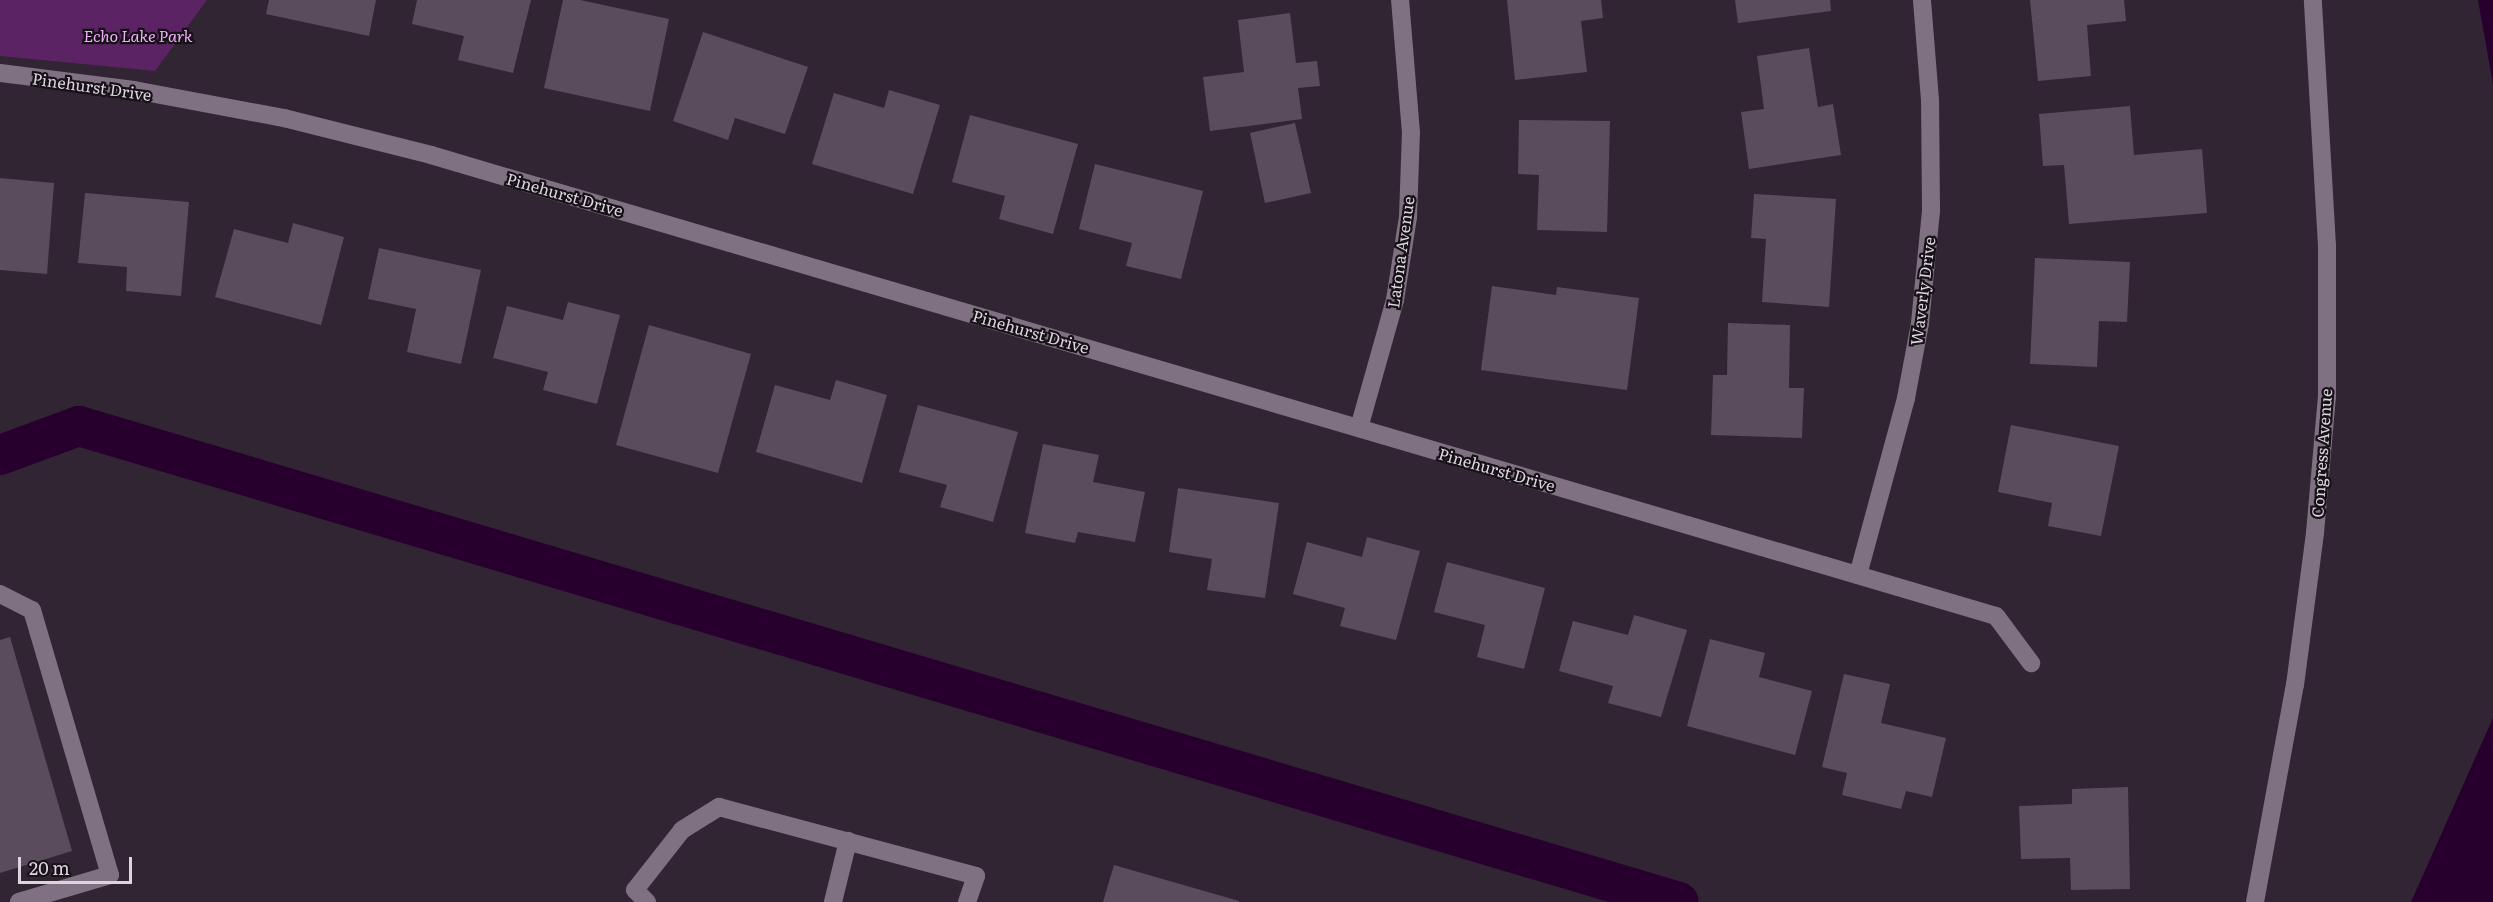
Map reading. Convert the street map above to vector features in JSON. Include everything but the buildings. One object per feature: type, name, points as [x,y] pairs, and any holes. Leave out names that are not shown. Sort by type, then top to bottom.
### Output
[{"type":"street","name":"Latona Avenue","points":[[1359,428],[1395,300],[1408,218],[1411,133],[1400,0]]},
{"type":"street","name":"Waverly Drive","points":[[1858,575],[1906,398],[1920,323],[1930,211],[1930,100],[1922,0]]},
{"type":"street","name":"Congress Avenue","points":[[2255,902],[2295,685],[2315,533],[2327,397],[2327,246],[2313,0]]},
{"type":"street","name":"Pinehurst Drive","points":[[0,73],[134,90],[284,118],[431,155],[1996,616],[2031,663]]},
{"type":"street","points":[[0,594],[32,610],[110,875],[19,902]]},
{"type":"street","points":[[647,902],[635,890],[682,830],[719,807],[976,876],[967,902]]},
{"type":"street","points":[[833,902],[848,841]]},
{"type":"green space","name":"Echo Lake Park","points":[[0,0],[207,0],[155,71],[0,56]]},
{"type":"shaded area","points":[[2478,0],[2493,0],[2493,84]]},
{"type":"shaded area","points":[[2493,718],[2493,902],[2411,902]]},
{"type":"waterway","points":[[0,455],[79,426],[1679,902]]}]
